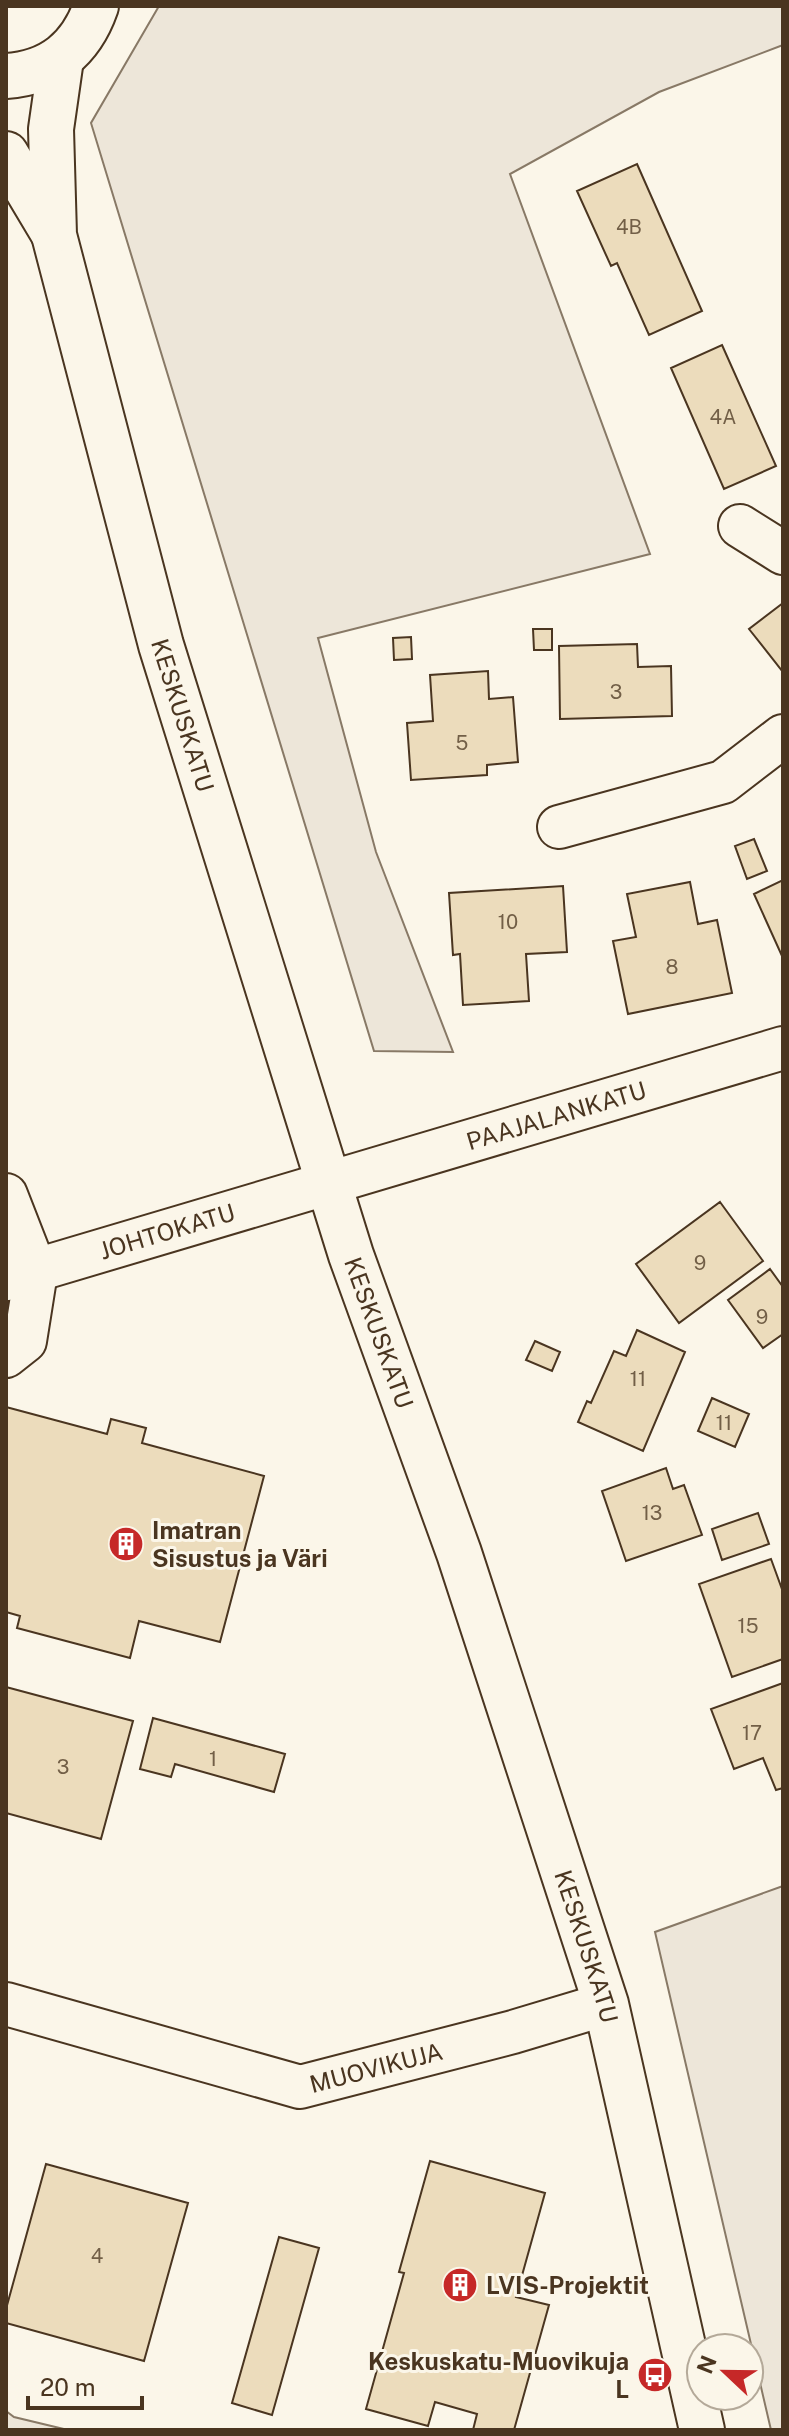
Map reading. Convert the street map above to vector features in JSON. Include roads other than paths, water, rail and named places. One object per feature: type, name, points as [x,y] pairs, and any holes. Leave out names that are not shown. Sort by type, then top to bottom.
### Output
[{"type":"main road","points":[[6,76],[36,72],[61,59],[83,36],[96,6]]},
{"type":"main road","name":"KESKUSKATU","points":[[61,59],[51,129],[54,235],[161,645],[351,1255],[459,1553],[606,2004],[702,2430]]},
{"type":"main road","name":"KESKUSKATU","points":[[6,154],[54,235]]},
{"type":"street","points":[[740,526],[783,553]]},
{"type":"street","points":[[559,827],[723,782],[783,736]]},
{"type":"street","name":"PAAJALANKATU","points":[[328,1183],[783,1048]]},
{"type":"street","name":"JOHTOKATU","points":[[21,1276],[328,1183]]},
{"type":"street","points":[[6,1195],[21,1276],[25,1341],[6,1356]]},
{"type":"street","name":"MUOVIKUJA","points":[[6,2004],[300,2087],[513,2032],[606,2004]]},
{"type":"place","name":"Imatran Sisustus ja Väri","points":[[126,1544]]},
{"type":"place","name":"LVIS-Projektit","points":[[460,2285]]},
{"type":"place","name":"Keskuskatu-Muovikuja L","points":[[655,2375]]}]
